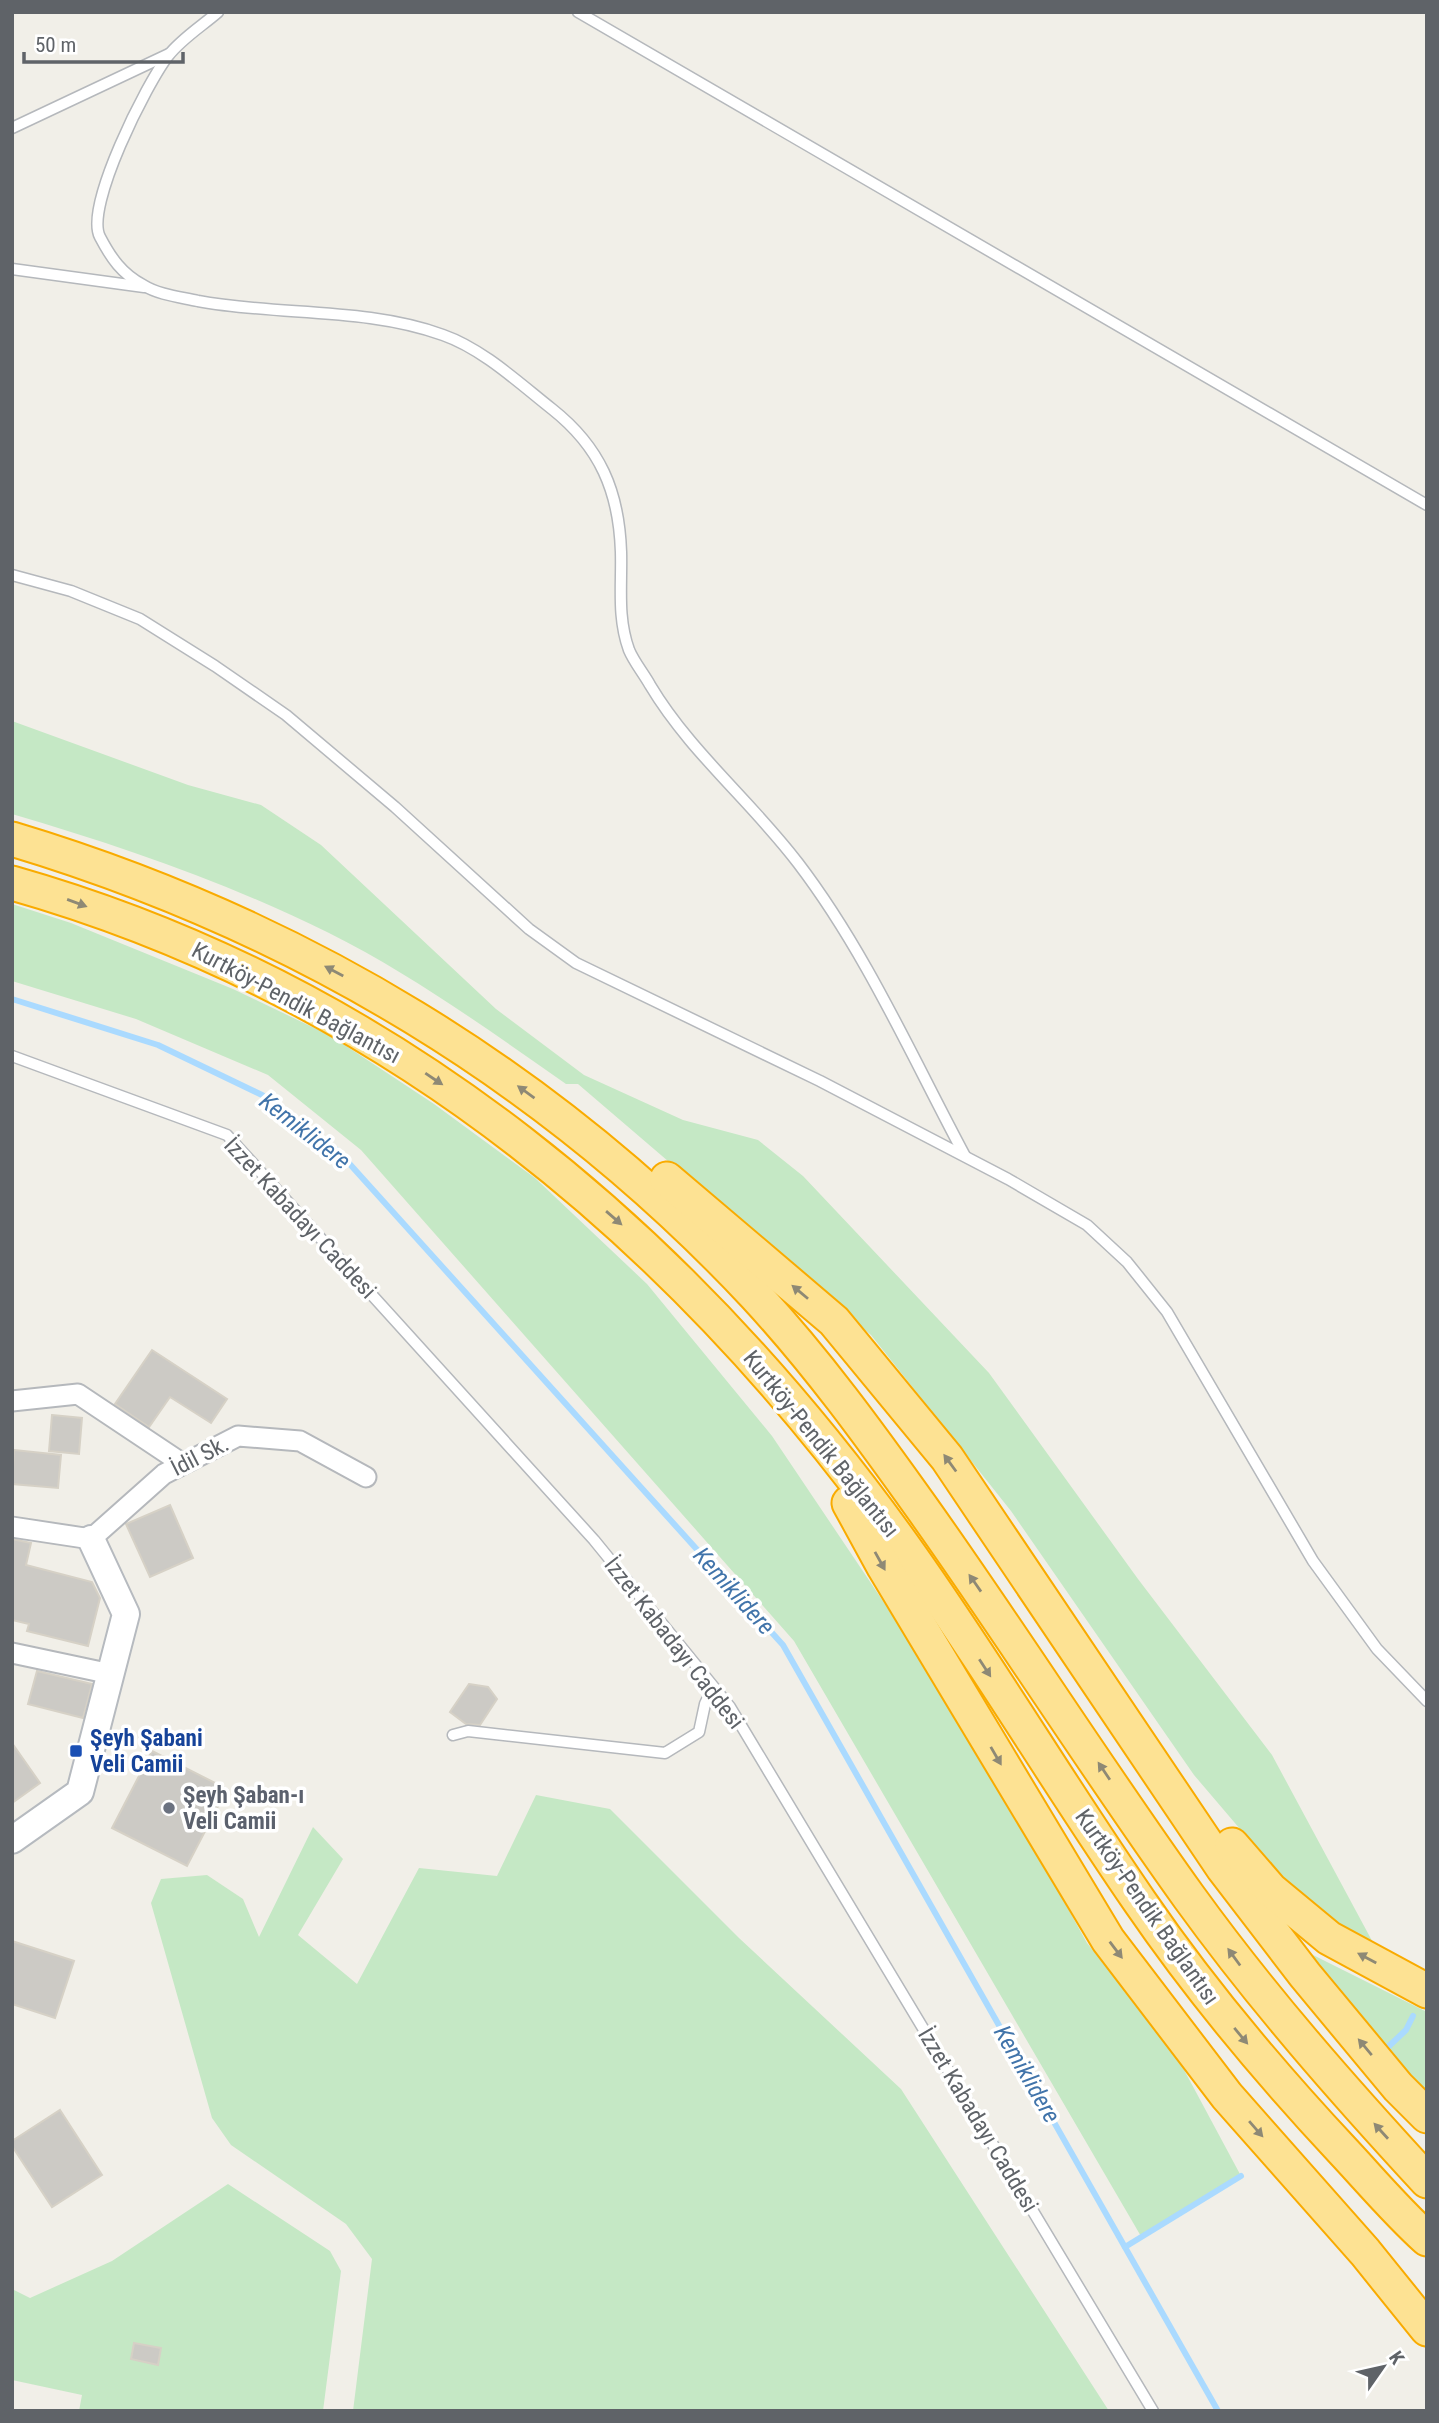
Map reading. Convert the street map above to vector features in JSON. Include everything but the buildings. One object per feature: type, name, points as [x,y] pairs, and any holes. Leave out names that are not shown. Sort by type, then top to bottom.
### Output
[{"type":"highway","name":"Kurtköy-Pendik Bağlantısı","points":[[12,839],[97,864],[283,944],[397,1005],[509,1079],[581,1132],[676,1216],[757,1297],[852,1410],[1002,1621],[1186,1893],[1258,1991],[1427,2181]]},
{"type":"highway","name":"Kurtköy-Pendik Bağlantısı","points":[[12,883],[166,936],[250,973],[370,1037],[475,1107],[561,1172],[642,1242],[711,1311],[802,1414],[911,1557],[1143,1906],[1230,2024],[1292,2096],[1427,2239]]},
{"type":"highway","points":[[581,1132],[665,1177],[834,1321],[947,1458],[1223,1868],[1305,1975],[1427,2116]]},
{"type":"highway","points":[[802,1414],[884,1567],[1108,1940],[1227,2096],[1365,2252],[1427,2329]]},
{"type":"highway","points":[[979,1505],[1223,1835],[1270,1890],[1329,1938],[1427,1991]]},
{"type":"highway","points":[[1365,2252],[1427,2302]]},
{"type":"street","points":[[12,1401],[78,1394],[183,1464]]},
{"type":"street","name":"İdil Sk.","points":[[91,1539],[164,1474],[238,1436],[300,1441],[366,1477]]},
{"type":"street","points":[[12,1527],[91,1539],[127,1614],[80,1792],[12,1840]]},
{"type":"street","points":[[12,1653],[111,1674]]},
{"type":"lane","points":[[12,128],[169,54],[218,12]]},
{"type":"lane","points":[[578,12],[1427,505]]},
{"type":"lane","points":[[145,287],[118,267],[96,231],[102,197],[129,121],[169,54]]},
{"type":"lane","points":[[12,269],[145,287],[230,307],[396,322],[446,336],[479,354],[556,411],[593,448],[606,472],[621,549],[619,601],[629,650],[666,712],[794,858],[844,926],[965,1157]]},
{"type":"lane","points":[[12,575],[71,591],[140,619],[215,666],[286,715],[395,807],[529,929],[576,963],[820,1081],[1087,1225],[1127,1262],[1167,1312],[1313,1561],[1377,1650],[1427,1701]]},
{"type":"lane","name":"İzzet Kabadayı Caddesi","points":[[12,1056],[227,1135],[594,1540],[730,1707],[1153,2411]]},
{"type":"lane","points":[[453,1735],[468,1731],[665,1754],[699,1732],[705,1704],[713,1687]]},
{"type":"green space","points":[[12,721],[188,785],[261,805],[321,845],[496,1009],[584,1075],[683,1120],[758,1140],[803,1176],[989,1373],[1138,1579],[1272,1755],[1377,1950],[1293,1891],[1194,1775],[1011,1511],[871,1335],[578,1084],[566,1084],[391,967],[329,933],[213,882],[93,839],[12,814]]},
{"type":"green space","points":[[12,904],[71,923],[233,989],[331,1036],[434,1104],[535,1178],[647,1284],[772,1436],[965,1723],[1087,1943],[1175,2053],[1241,2176],[1142,2238],[794,1641],[361,1150],[268,1075],[136,1019],[12,981]]},
{"type":"green space","points":[[536,1795],[610,1809],[739,1938],[901,2089],[1109,2411],[353,2411],[372,2259],[346,2224],[231,2145],[212,2118],[151,1903],[161,1879],[207,1875],[243,1899],[259,1937],[313,1827],[343,1859],[298,1935],[357,1984],[419,1868],[497,1876]]},
{"type":"green space","points":[[1297,1947],[1427,2012],[1427,2097]]},
{"type":"green space","points":[[228,2184],[330,2251],[341,2271],[323,2411],[79,2411],[82,2395],[12,2380],[12,2289],[30,2298],[112,2261]]},
{"type":"waterway","name":"Kemiklidere","points":[[12,999],[158,1045],[262,1095],[338,1151],[783,1645],[1218,2411]]},
{"type":"waterway","points":[[1388,2047],[1406,2030],[1413,2016]]},
{"type":"waterway","points":[[1125,2247],[1241,2176]]},
{"type":"place","name":"Şeyh Şabani Veli Camii","points":[[76,1751]]},
{"type":"place","name":"Şeyh Şaban-ı Veli Camii","points":[[169,1808]]}]
